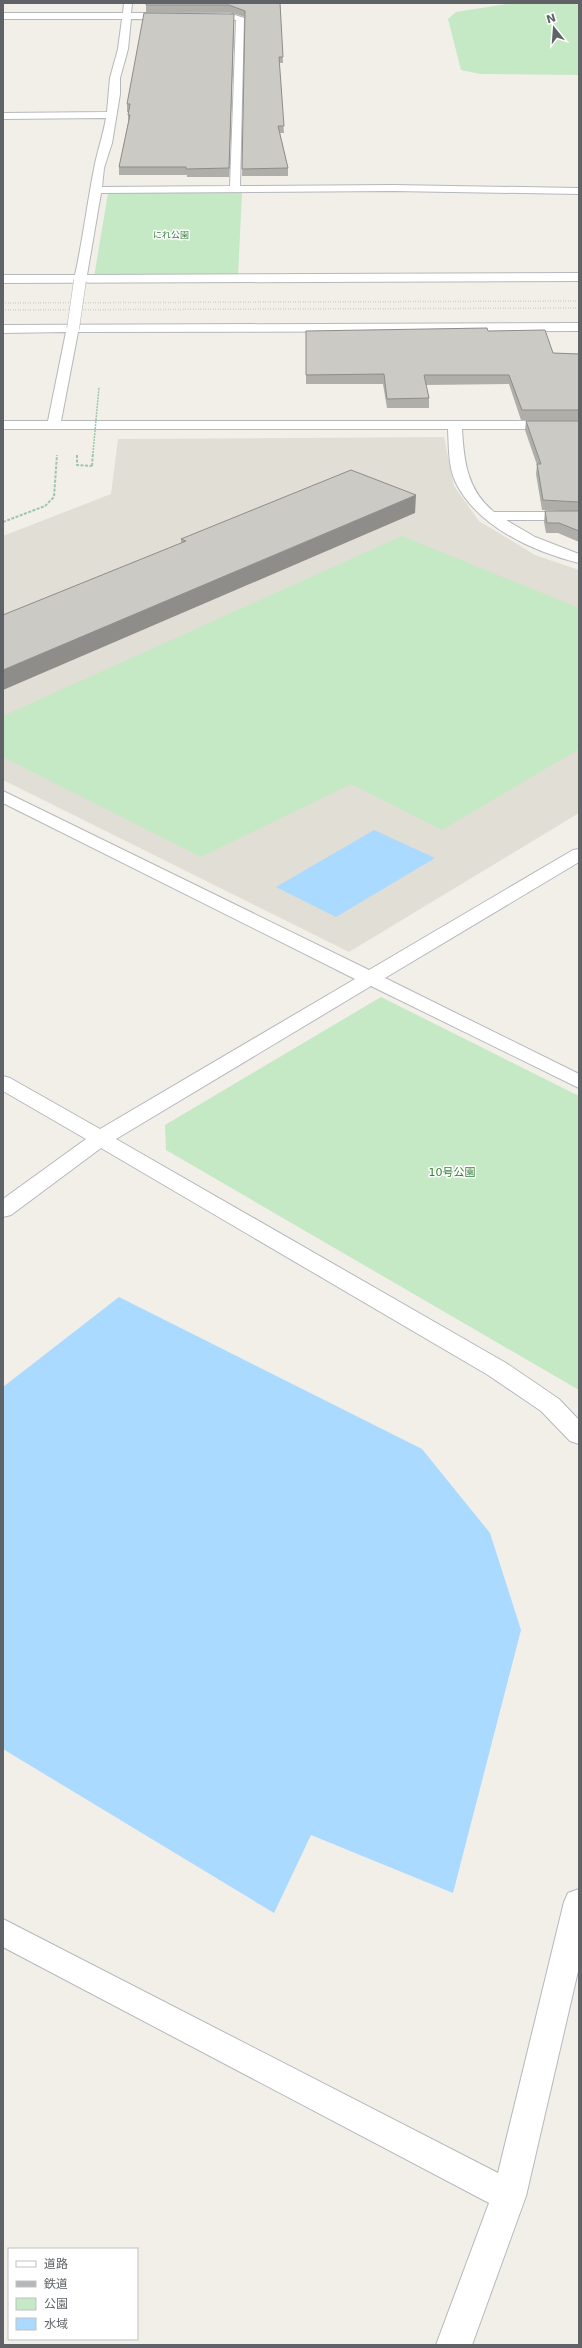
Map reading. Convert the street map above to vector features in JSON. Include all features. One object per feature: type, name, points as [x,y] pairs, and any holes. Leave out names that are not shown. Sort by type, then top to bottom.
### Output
[{"type":"street","points":[[54,425],[73,329],[80,280],[91,228],[96,190],[107,143],[115,94],[115,78],[123,49],[128,3]]},
{"type":"street","points":[[3,16],[229,16],[240,18],[235,188]]},
{"type":"street","points":[[3,116],[111,115]]},
{"type":"street","points":[[96,190],[393,188],[579,191]]},
{"type":"street","points":[[3,279],[579,278]]},
{"type":"street","points":[[3,329],[579,326]]},
{"type":"street","points":[[3,425],[579,425]]},
{"type":"street","points":[[455,425],[462,482],[478,504],[512,531],[579,559]]},
{"type":"street","points":[[492,516],[579,516]]},
{"type":"street","points":[[3,796],[579,1082]]},
{"type":"street","points":[[3,1210],[100,1139],[371,978],[575,860]]},
{"type":"street","points":[[3,1082],[496,1369],[550,1405],[579,1435]]},
{"type":"street","points":[[454,2345],[509,2196],[579,1902]]},
{"type":"street","points":[[3,1932],[509,2196]]},
{"type":"path","points":[[92,466],[99,387]]},
{"type":"path","points":[[3,522],[45,506],[54,497],[57,448]]},
{"type":"shaded area","points":[[444,437],[454,486],[479,521],[535,555],[579,570],[579,813],[349,952],[3,780],[3,536],[111,494],[118,439]]},
{"type":"green space","points":[[513,3],[579,3],[579,75],[480,74],[461,70],[448,19],[456,12]]},
{"type":"green space","name":"にれ公園","points":[[242,192],[238,276],[94,277],[108,193]]},
{"type":"green space","points":[[402,536],[579,608],[579,749],[442,830],[351,784],[201,857],[3,757],[3,716]]},
{"type":"green space","name":"10号公園","points":[[381,997],[579,1096],[579,1390],[166,1150],[165,1125]]},
{"type":"water","points":[[374,830],[435,858],[336,917],[276,887]]},
{"type":"water","points":[[119,1297],[422,1449],[490,1533],[521,1630],[453,1893],[311,1835],[274,1913],[3,1749],[3,1387]]},
{"type":"building","points":[[146,3],[280,3],[283,57],[279,57],[284,126],[278,126],[288,168],[242,169],[245,11],[229,5],[146,5]]},
{"type":"building","points":[[144,13],[234,14],[229,168],[186,169],[186,167],[119,167],[130,115],[128,115],[130,104],[127,104]]},
{"type":"building","points":[[487,328],[488,331],[545,330],[553,353],[579,354],[579,410],[522,410],[509,375],[424,375],[429,398],[387,399],[384,374],[306,375],[306,331]]},
{"type":"building","points":[[526,421],[579,421],[579,502],[543,500],[537,464],[541,464]]},
{"type":"building","points":[[351,470],[416,495],[3,670],[3,615],[186,541],[181,539]]},
{"type":"building","points":[[545,511],[579,511],[579,531],[559,523],[547,523]]},
{"type":"railway","points":[[3,303],[579,301]]},
{"type":"railway","points":[[3,310],[579,308]]}]
